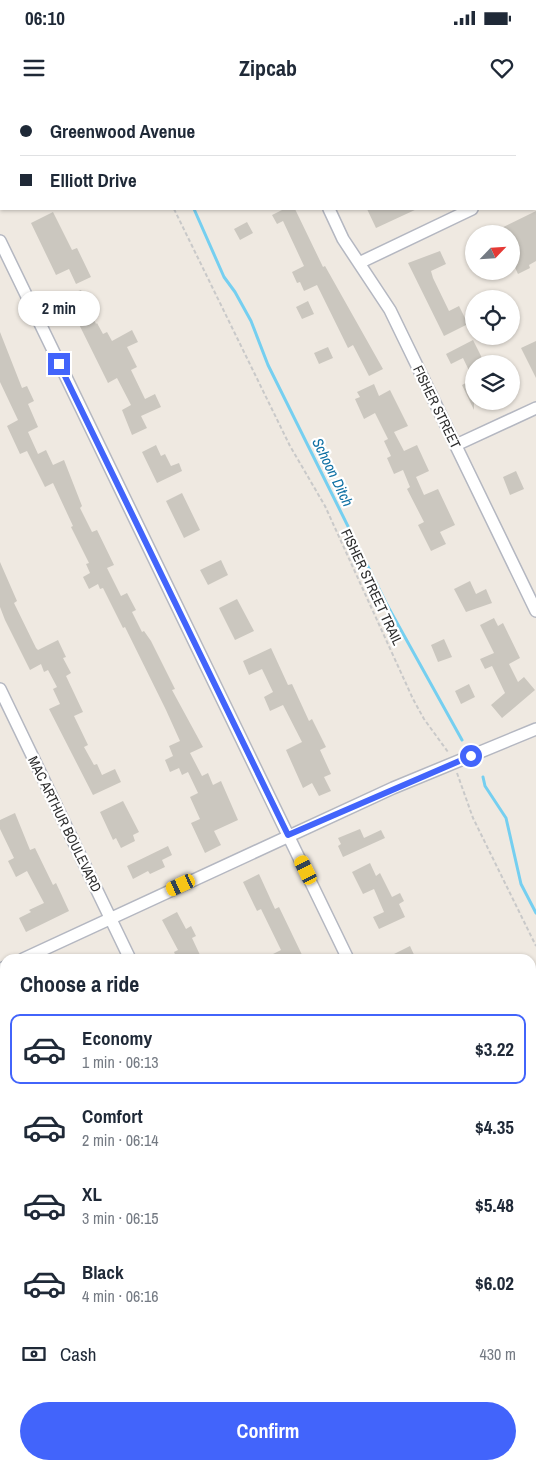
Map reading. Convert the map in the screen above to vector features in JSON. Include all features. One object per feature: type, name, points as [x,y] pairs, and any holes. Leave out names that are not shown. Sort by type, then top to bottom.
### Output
[{"type":"street","name":"FISHER STREET","points":[[329,210],[343,239],[390,310],[536,611]]},
{"type":"street","points":[[359,263],[470,210]]},
{"type":"street","points":[[0,241],[346,954]]},
{"type":"street","points":[[456,444],[536,408]]},
{"type":"street","name":"MAC ARTHUR BOULEVARD","points":[[0,689],[128,954]]},
{"type":"street","points":[[34,954],[288,835],[453,762],[536,729]]},
{"type":"path","name":"FISHER STREET TRAIL","points":[[174,210],[290,446],[325,506],[413,699],[424,719],[448,750],[473,818],[536,946]]},
{"type":"building","points":[[282,210],[295,210],[323,267],[325,266],[383,369],[369,376],[353,345],[348,348],[317,285],[304,291],[300,282],[297,283],[292,272],[304,266],[283,221],[277,224],[272,215]]},
{"type":"building","points":[[367,210],[415,210],[376,228]]},
{"type":"building","points":[[536,211],[536,261],[529,265],[530,268],[520,273],[520,225],[507,225]]},
{"type":"building","points":[[53,212],[72,250],[77,248],[91,277],[76,284],[69,269],[56,275],[31,223]]},
{"type":"building","points":[[247,222],[253,233],[240,240],[234,229]]},
{"type":"building","points":[[440,251],[446,264],[431,271],[433,278],[449,311],[459,306],[465,318],[465,326],[444,336],[408,263]]},
{"type":"building","points":[[81,290],[96,324],[103,334],[107,332],[112,341],[132,330],[138,342],[127,347],[137,367],[131,370],[145,399],[155,394],[161,407],[141,416],[147,428],[132,435],[122,410],[131,405],[117,378],[108,383],[65,296]]},
{"type":"building","points":[[308,301],[314,314],[302,319],[296,307]]},
{"type":"building","points":[[0,332],[22,388],[27,386],[34,401],[28,404],[38,427],[28,432],[38,454],[46,450],[53,465],[64,460],[82,506],[80,508],[92,532],[97,530],[114,565],[107,568],[121,596],[127,593],[136,610],[132,612],[142,632],[144,631],[151,641],[175,689],[172,690],[203,747],[190,753],[202,776],[208,773],[213,785],[221,781],[238,820],[214,831],[221,845],[205,853],[191,823],[200,819],[190,797],[198,793],[188,772],[182,775],[179,768],[170,772],[165,760],[173,756],[169,746],[180,741],[166,710],[125,627],[123,628],[103,588],[100,589],[98,584],[89,589],[83,577],[90,573],[86,564],[89,563],[71,527],[73,526],[53,483],[45,487],[27,451],[20,454],[7,426],[18,420],[0,382]]},
{"type":"building","points":[[536,341],[536,378],[521,348]]},
{"type":"building","points":[[465,344],[476,345],[480,355],[465,355],[465,362],[463,358],[451,364],[446,354]]},
{"type":"building","points":[[328,347],[333,358],[319,364],[314,353]]},
{"type":"building","points":[[374,384],[379,396],[390,390],[408,426],[394,432],[404,451],[417,445],[429,471],[416,477],[424,495],[438,489],[455,525],[440,532],[446,544],[431,551],[418,525],[424,522],[407,489],[410,487],[403,470],[394,474],[387,458],[391,456],[384,441],[388,439],[375,413],[364,419],[355,399],[360,397],[357,392]]},
{"type":"building","points":[[156,445],[161,456],[165,454],[171,466],[179,463],[182,471],[157,483],[142,452]]},
{"type":"building","points":[[516,471],[524,489],[510,495],[503,477]]},
{"type":"building","points":[[182,493],[200,530],[184,538],[166,501]]},
{"type":"building","points":[[221,560],[228,575],[208,585],[200,570]]},
{"type":"building","points":[[0,562],[17,601],[14,603],[36,648],[38,650],[58,640],[66,657],[63,658],[71,673],[66,676],[83,712],[74,716],[88,745],[84,747],[94,765],[97,764],[102,775],[115,769],[121,782],[93,795],[49,709],[60,704],[53,689],[57,687],[48,670],[44,672],[41,664],[30,670],[5,620],[0,607]]},
{"type":"building","points":[[470,581],[476,594],[486,589],[492,603],[466,612],[454,589]]},
{"type":"building","points":[[237,599],[254,631],[235,640],[219,608]]},
{"type":"building","points":[[494,618],[498,626],[503,623],[520,658],[509,664],[518,682],[524,677],[535,690],[502,718],[491,705],[505,693],[492,666],[485,669],[480,659],[494,653],[480,625]]},
{"type":"building","points":[[444,639],[452,657],[438,662],[431,645]]},
{"type":"building","points":[[271,648],[288,685],[292,684],[309,721],[312,719],[326,747],[320,750],[331,774],[324,777],[331,791],[319,796],[312,783],[303,788],[286,750],[302,742],[283,705],[270,711],[264,697],[273,692],[262,669],[249,675],[243,661]]},
{"type":"building","points":[[469,684],[475,697],[461,704],[455,691]]},
{"type":"building","points":[[123,801],[139,832],[133,835],[135,841],[121,848],[116,838],[113,840],[100,812]]},
{"type":"building","points":[[15,813],[30,850],[35,848],[53,885],[56,883],[69,911],[26,932],[19,918],[31,912],[29,910],[44,903],[27,871],[16,877],[8,861],[14,858],[0,829],[0,820]]},
{"type":"building","points":[[360,829],[364,838],[381,830],[385,838],[343,857],[338,846],[341,844],[338,838]]},
{"type":"building","points":[[168,846],[172,855],[162,860],[165,867],[150,874],[148,871],[133,879],[127,866]]},
{"type":"building","points":[[370,863],[376,876],[380,873],[392,897],[400,893],[404,901],[399,904],[405,917],[379,929],[373,917],[384,912],[374,889],[363,894],[352,872]]},
{"type":"building","points":[[259,874],[275,909],[279,907],[302,954],[273,954],[281,950],[261,909],[257,911],[243,882]]},
{"type":"building","points":[[177,912],[186,929],[191,926],[196,936],[192,938],[200,954],[175,954],[174,952],[178,950],[162,920]]},
{"type":"building","points":[[410,946],[414,954],[394,954]]},
{"type":"waterway","name":"Schoon Ditch","points":[[194,210],[224,277],[235,292],[251,321],[268,365],[386,603],[462,740]]},
{"type":"waterway","name":"Schoon Ditch","points":[[483,777],[485,786],[506,818],[521,884],[536,913]]},
{"type":"route","points":[[59,364],[288,835],[393,788],[471,756]]}]
